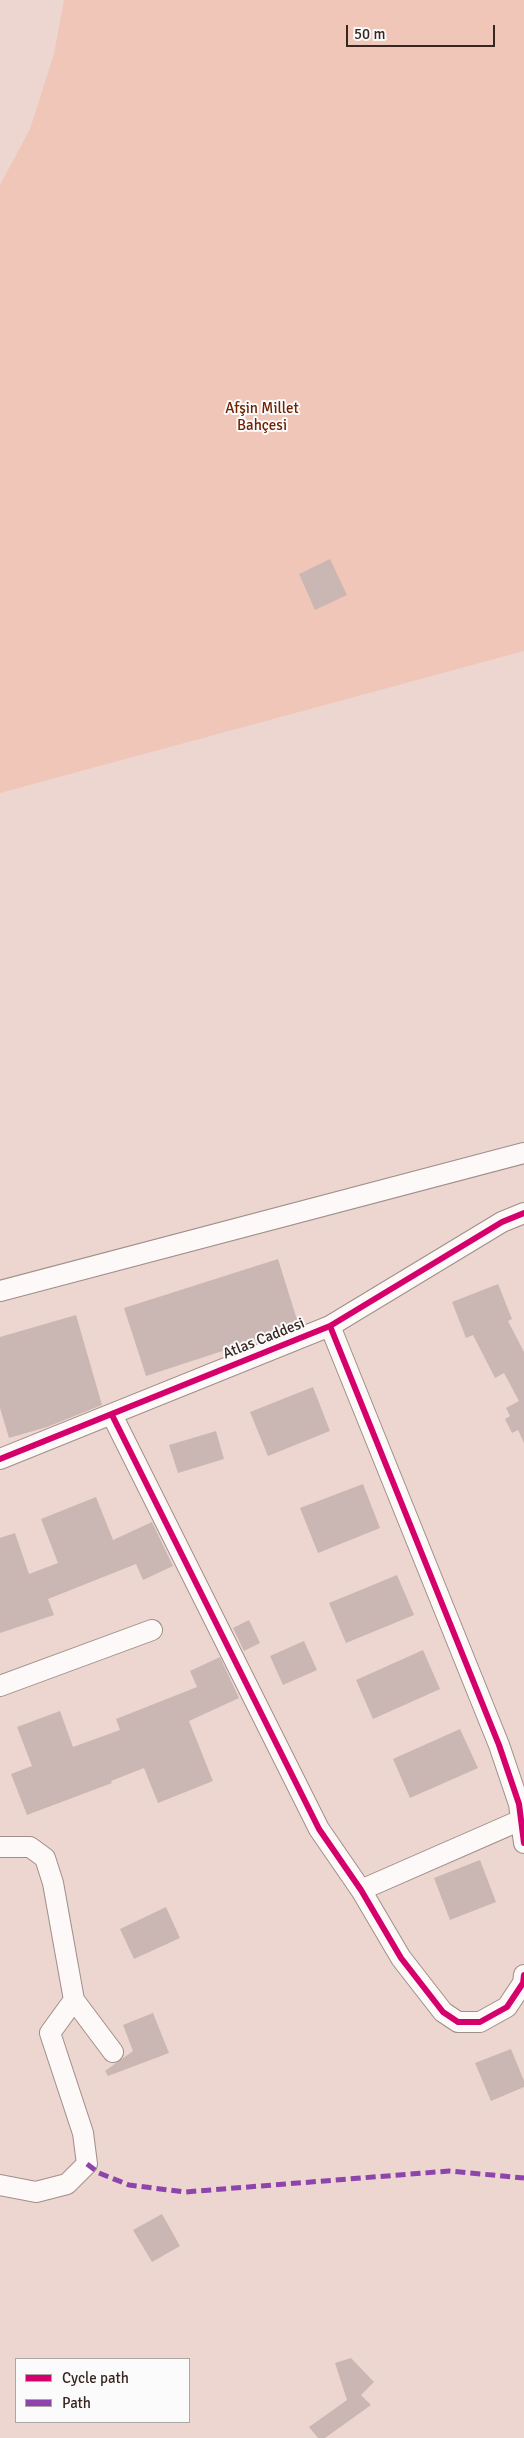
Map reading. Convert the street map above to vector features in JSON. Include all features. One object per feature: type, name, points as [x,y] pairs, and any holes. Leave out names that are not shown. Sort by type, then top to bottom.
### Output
[{"type":"street","points":[[0,1291],[524,1153]]},
{"type":"street","name":"Atlas Caddesi","points":[[0,1459],[330,1326],[502,1222],[524,1213]]},
{"type":"street","points":[[330,1326],[499,1745],[520,1804],[524,1843]]},
{"type":"street","points":[[112,1415],[234,1655],[319,1829],[361,1890],[401,1958],[443,2012],[458,2022],[480,2022],[507,2007],[523,1983],[524,1976]]},
{"type":"street","points":[[0,1686],[152,1630]]},
{"type":"street","points":[[361,1890],[521,1820]]},
{"type":"street","points":[[0,1847],[30,1846],[45,1858],[53,1883],[74,2000],[113,2052]]},
{"type":"street","points":[[0,2186],[36,2192],[67,2184],[87,2164],[83,2133],[50,2033],[74,2000]]},
{"type":"green space","name":"Afşin Millet Bahçesi","points":[[64,0],[524,0],[524,651],[0,793],[0,185],[30,129],[54,54]]},
{"type":"building","points":[[330,559],[347,595],[315,610],[299,574]]},
{"type":"building","points":[[278,1259],[299,1326],[146,1376],[124,1308]]},
{"type":"building","points":[[498,1284],[512,1319],[508,1321],[524,1352],[524,1443],[518,1430],[512,1433],[505,1419],[510,1416],[506,1408],[519,1401],[504,1373],[495,1378],[473,1335],[466,1338],[452,1302]]},
{"type":"building","points":[[76,1315],[102,1405],[47,1427],[9,1438],[0,1408],[0,1337]]},
{"type":"building","points":[[313,1387],[330,1431],[268,1456],[250,1412]]},
{"type":"building","points":[[216,1431],[224,1459],[178,1473],[169,1445]]},
{"type":"building","points":[[363,1484],[380,1528],[318,1553],[300,1508]]},
{"type":"building","points":[[96,1497],[113,1540],[152,1522],[173,1566],[143,1580],[136,1564],[48,1599],[54,1615],[0,1633],[0,1538],[15,1533],[29,1574],[58,1563],[41,1519]]},
{"type":"building","points":[[397,1575],[414,1615],[346,1643],[329,1603]]},
{"type":"building","points":[[249,1620],[260,1643],[244,1651],[233,1628]]},
{"type":"building","points":[[304,1641],[317,1670],[283,1685],[270,1656]]},
{"type":"building","points":[[423,1650],[440,1689],[373,1719],[356,1680]]},
{"type":"building","points":[[220,1657],[239,1698],[189,1721],[213,1781],[158,1803],[144,1768],[111,1781],[112,1783],[27,1815],[11,1774],[32,1766],[17,1727],[60,1711],[73,1747],[120,1730],[116,1719],[197,1687],[190,1671]]},
{"type":"building","points":[[460,1729],[478,1768],[410,1798],[393,1759]]},
{"type":"building","points":[[480,1860],[496,1902],[450,1920],[434,1878]]},
{"type":"building","points":[[166,1907],[180,1938],[134,1959],[120,1929]]},
{"type":"building","points":[[153,2013],[169,2053],[108,2076],[105,2071],[133,2051],[123,2025]]},
{"type":"building","points":[[511,2049],[524,2081],[524,2087],[491,2101],[475,2063]]},
{"type":"building","points":[[162,2214],[180,2246],[152,2262],[133,2230]]},
{"type":"building","points":[[351,2358],[374,2382],[361,2395],[371,2405],[325,2438],[318,2438],[309,2427],[347,2400],[335,2363]]},
{"type":"marked path","points":[[87,2164],[99,2173],[129,2185],[185,2192],[449,2171],[524,2178]]},
{"type":"cycle path","points":[[0,1459],[330,1326],[502,1222],[524,1213]]},
{"type":"cycle path","points":[[330,1326],[499,1745],[519,1804],[524,1843]]},
{"type":"cycle path","points":[[112,1415],[319,1829],[361,1890],[401,1958],[443,2012],[458,2022],[480,2022],[507,2007],[523,1983],[524,1975]]}]
